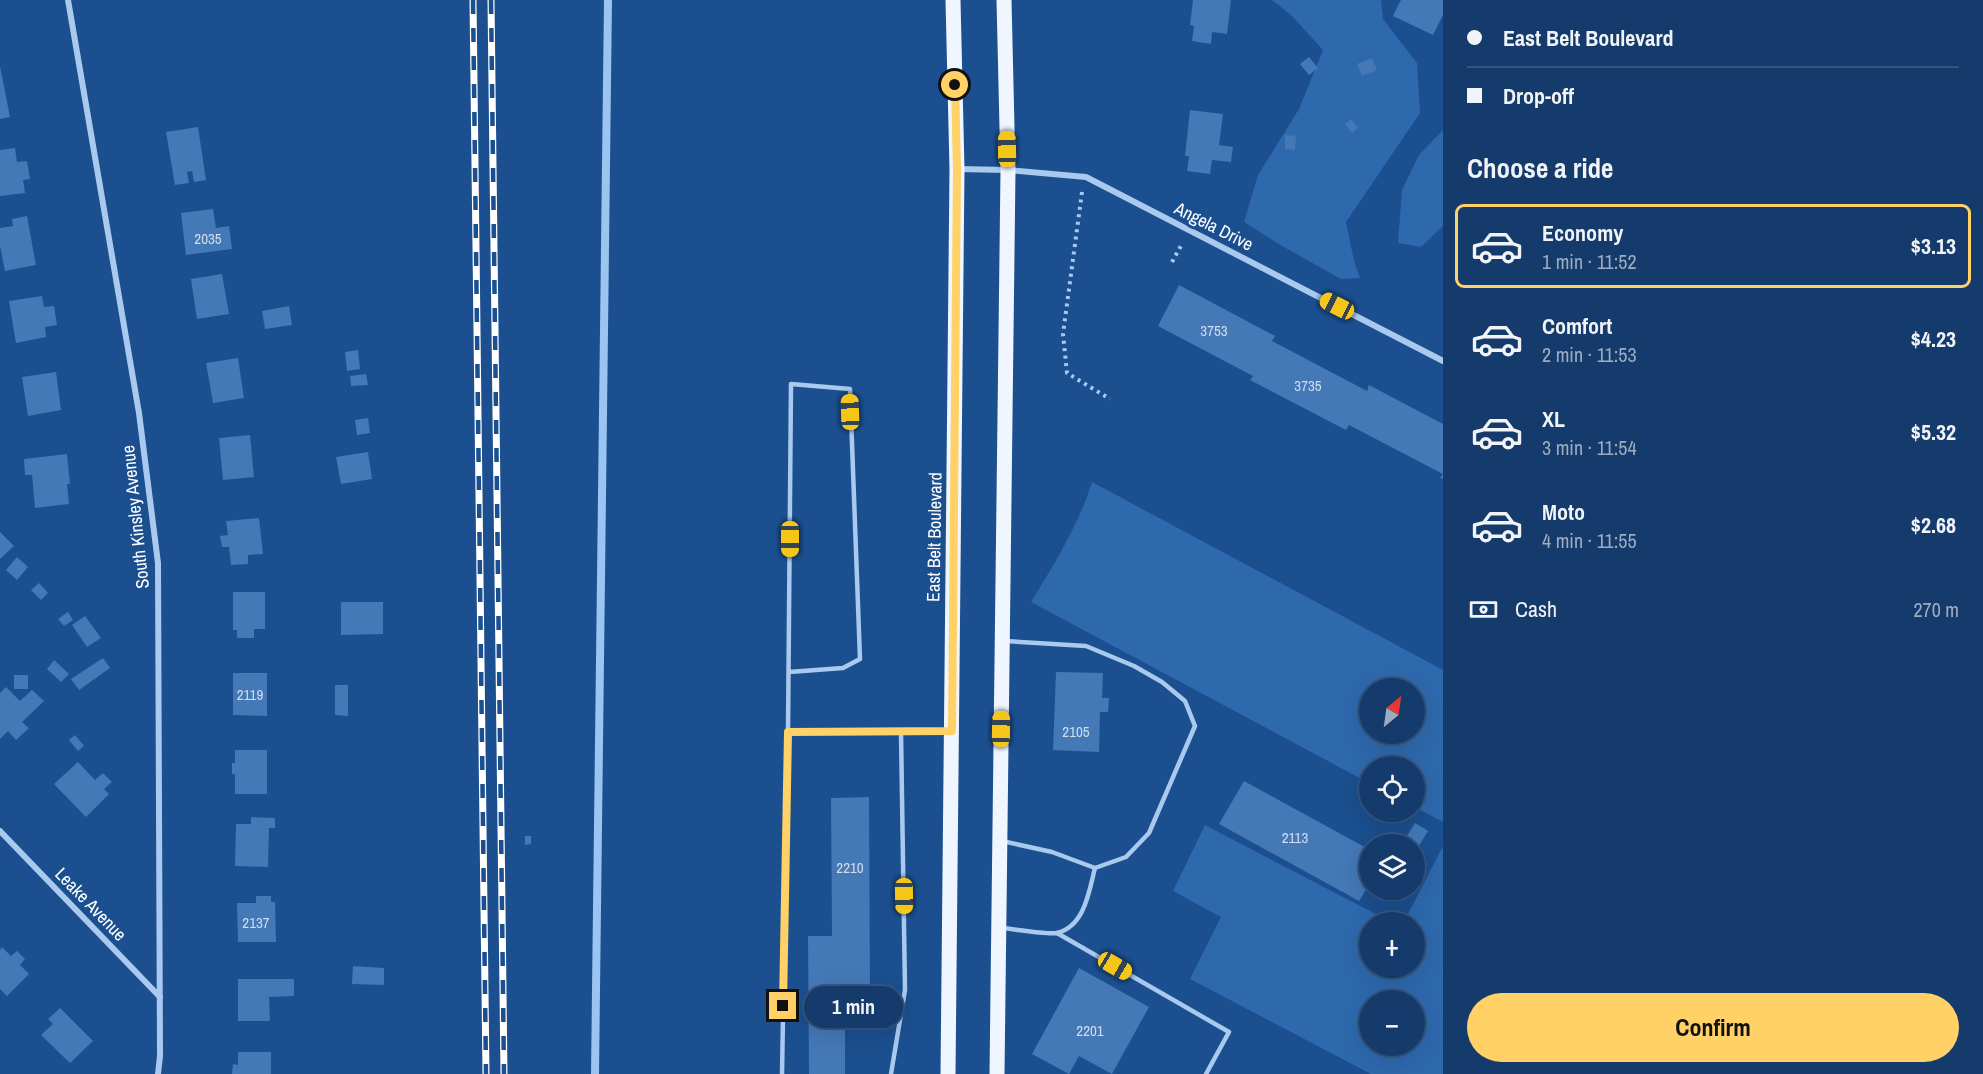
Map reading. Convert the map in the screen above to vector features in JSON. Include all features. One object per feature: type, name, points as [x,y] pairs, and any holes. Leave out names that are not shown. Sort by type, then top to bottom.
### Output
[{"type":"main road","name":"East Belt Boulevard","points":[[948,1074],[957,170],[953,0]]},
{"type":"main road","points":[[997,1074],[1008,170],[1005,0]]},
{"type":"street","name":"South Kinsley Avenue","points":[[68,0],[139,413],[158,563],[160,997],[158,1074]]},
{"type":"street","name":"Angela Drive","points":[[957,170],[1008,170],[1086,177],[1443,361]]},
{"type":"street","name":"Leake Avenue","points":[[0,831],[160,997]]},
{"type":"lane","points":[[782,1074],[791,384],[850,389],[860,659],[843,668],[789,672]]},
{"type":"lane","points":[[999,840],[1052,852],[1095,868],[1125,857],[1149,833],[1195,726],[1185,702],[1162,681],[1134,666],[1086,646],[1002,641]]},
{"type":"lane","points":[[788,732],[952,731]]},
{"type":"lane","points":[[891,1074],[905,990],[901,732]]},
{"type":"lane","points":[[1057,933],[1075,922],[1085,906],[1095,868]]},
{"type":"lane","points":[[999,928],[1057,933],[1229,1032],[1206,1074]]},
{"type":"path","points":[[1086,177],[1080,200],[1063,334],[1066,363],[1067,372],[1110,399]]},
{"type":"shaded area","points":[[1272,0],[1381,0],[1383,19],[1417,63],[1420,113],[1346,222],[1360,278],[1341,279],[1244,222],[1258,175],[1299,109],[1323,50],[1291,15]]},
{"type":"shaded area","points":[[1443,130],[1443,226],[1421,247],[1398,243],[1402,190],[1419,155]]},
{"type":"shaded area","points":[[1092,482],[1443,670],[1443,822],[1425,812],[1425,756],[1359,756],[1359,778],[1031,602],[1080,514]]},
{"type":"shaded area","points":[[1205,825],[1372,912],[1359,912],[1359,978],[1425,978],[1425,912],[1409,912],[1415,900],[1425,900],[1425,881],[1443,846],[1443,1074],[1371,1074],[1190,979],[1221,917],[1173,891]]},
{"type":"building","points":[[1193,0],[1231,0],[1227,34],[1212,32],[1211,44],[1192,41],[1194,26],[1190,25]]},
{"type":"building","points":[[1401,0],[1443,0],[1443,15],[1433,35],[1393,16]]},
{"type":"building","points":[[1309,57],[1318,68],[1309,75],[1300,64]]},
{"type":"building","points":[[1372,58],[1377,70],[1362,76],[1357,64]]},
{"type":"building","points":[[0,66],[10,117],[0,119]]},
{"type":"building","points":[[1190,110],[1223,114],[1219,145],[1233,147],[1231,162],[1212,160],[1210,174],[1187,171],[1189,156],[1185,156]]},
{"type":"building","points":[[1351,119],[1358,128],[1352,133],[1345,124]]},
{"type":"building","points":[[198,127],[206,180],[194,182],[192,171],[187,172],[189,183],[175,185],[166,132]]},
{"type":"building","points":[[1285,135],[1296,136],[1295,150],[1285,149]]},
{"type":"building","points":[[15,148],[17,162],[27,161],[30,179],[23,180],[25,193],[0,196],[0,150]]},
{"type":"building","points":[[213,209],[216,228],[229,226],[232,249],[186,255],[181,213]]},
{"type":"building","points":[[27,216],[36,265],[5,271],[0,246],[0,228],[13,226],[12,219]]},
{"type":"building","points":[[222,274],[229,314],[197,319],[191,279]]},
{"type":"building","points":[[1179,285],[1275,336],[1272,341],[1367,391],[1369,385],[1443,424],[1443,474],[1349,425],[1346,430],[1250,380],[1253,376],[1158,326]]},
{"type":"building","points":[[42,296],[44,307],[54,306],[57,325],[45,327],[46,337],[16,343],[9,301]]},
{"type":"building","points":[[289,306],[292,325],[265,329],[262,311]]},
{"type":"building","points":[[358,350],[360,369],[347,371],[345,352]]},
{"type":"building","points":[[238,358],[244,398],[213,403],[206,363]]},
{"type":"building","points":[[56,372],[61,410],[28,416],[22,377]]},
{"type":"building","points":[[366,374],[368,385],[351,386],[350,376]]},
{"type":"building","points":[[368,418],[370,433],[357,435],[355,420]]},
{"type":"building","points":[[250,435],[254,477],[223,480],[219,438]]},
{"type":"building","points":[[368,452],[372,479],[341,484],[336,457]]},
{"type":"building","points":[[67,454],[69,504],[35,508],[32,475],[25,475],[24,459]]},
{"type":"building","points":[[259,518],[263,554],[248,555],[248,564],[231,565],[229,547],[222,547],[220,536],[228,535],[226,521]]},
{"type":"building","points":[[0,532],[14,546],[0,559]]},
{"type":"building","points":[[17,557],[28,567],[17,580],[6,570]]},
{"type":"building","points":[[39,583],[48,593],[41,600],[31,590]]},
{"type":"building","points":[[233,592],[265,592],[265,629],[254,629],[254,638],[237,638],[237,630],[233,630]]},
{"type":"building","points":[[341,602],[383,602],[383,634],[341,635]]},
{"type":"building","points":[[68,612],[73,620],[64,626],[58,619]]},
{"type":"building","points":[[85,616],[101,638],[87,647],[72,625]]},
{"type":"building","points":[[103,658],[110,668],[79,690],[71,679]]},
{"type":"building","points":[[54,660],[69,674],[61,682],[47,669]]},
{"type":"building","points":[[1056,672],[1103,673],[1102,698],[1109,698],[1108,712],[1100,712],[1099,752],[1053,750]]},
{"type":"building","points":[[233,673],[267,673],[267,716],[233,715]]},
{"type":"building","points":[[14,675],[28,675],[28,689],[14,689]]},
{"type":"building","points":[[335,685],[348,685],[348,716],[335,715]]},
{"type":"building","points":[[6,687],[20,701],[32,690],[44,701],[22,722],[29,728],[16,740],[8,731],[0,739],[0,693]]},
{"type":"building","points":[[75,735],[84,746],[78,751],[69,740]]},
{"type":"building","points":[[235,750],[267,750],[267,794],[235,794],[235,774],[232,774],[232,763],[235,763]]},
{"type":"building","points":[[78,762],[95,780],[103,773],[112,782],[104,789],[109,794],[86,817],[54,784]]},
{"type":"building","points":[[1244,781],[1359,844],[1360,900],[1359,901],[1219,824]]},
{"type":"building","points":[[869,797],[870,1000],[845,1014],[845,1074],[809,1074],[808,936],[832,936],[831,798]]},
{"type":"building","points":[[251,817],[275,818],[275,828],[269,828],[268,867],[235,866],[236,824],[251,824]]},
{"type":"building","points":[[1415,823],[1428,831],[1425,836],[1425,834],[1408,834]]},
{"type":"building","points":[[525,836],[531,836],[531,844],[525,845]]},
{"type":"building","points":[[256,896],[271,896],[271,902],[275,902],[276,942],[238,942],[237,903],[256,903]]},
{"type":"building","points":[[2,947],[11,956],[17,951],[25,959],[20,965],[29,974],[7,996],[0,989],[0,950]]},
{"type":"building","points":[[353,966],[384,968],[384,985],[352,984]]},
{"type":"building","points":[[1079,968],[1149,1007],[1112,1074],[1079,1056],[1069,1074],[1032,1054]]},
{"type":"building","points":[[238,979],[294,979],[294,996],[269,997],[270,1021],[238,1021]]},
{"type":"building","points":[[60,1008],[93,1041],[70,1063],[41,1035],[53,1024],[48,1019]]},
{"type":"building","points":[[238,1052],[271,1052],[271,1074],[232,1074],[233,1064],[238,1065]]},
{"type":"waterway","points":[[595,1074],[608,0]]},
{"type":"railway","points":[[473,0],[486,1074]]},
{"type":"railway","points":[[491,0],[504,1074]]},
{"type":"route","points":[[783,1006],[788,732],[952,731],[957,170],[955,85]]}]
